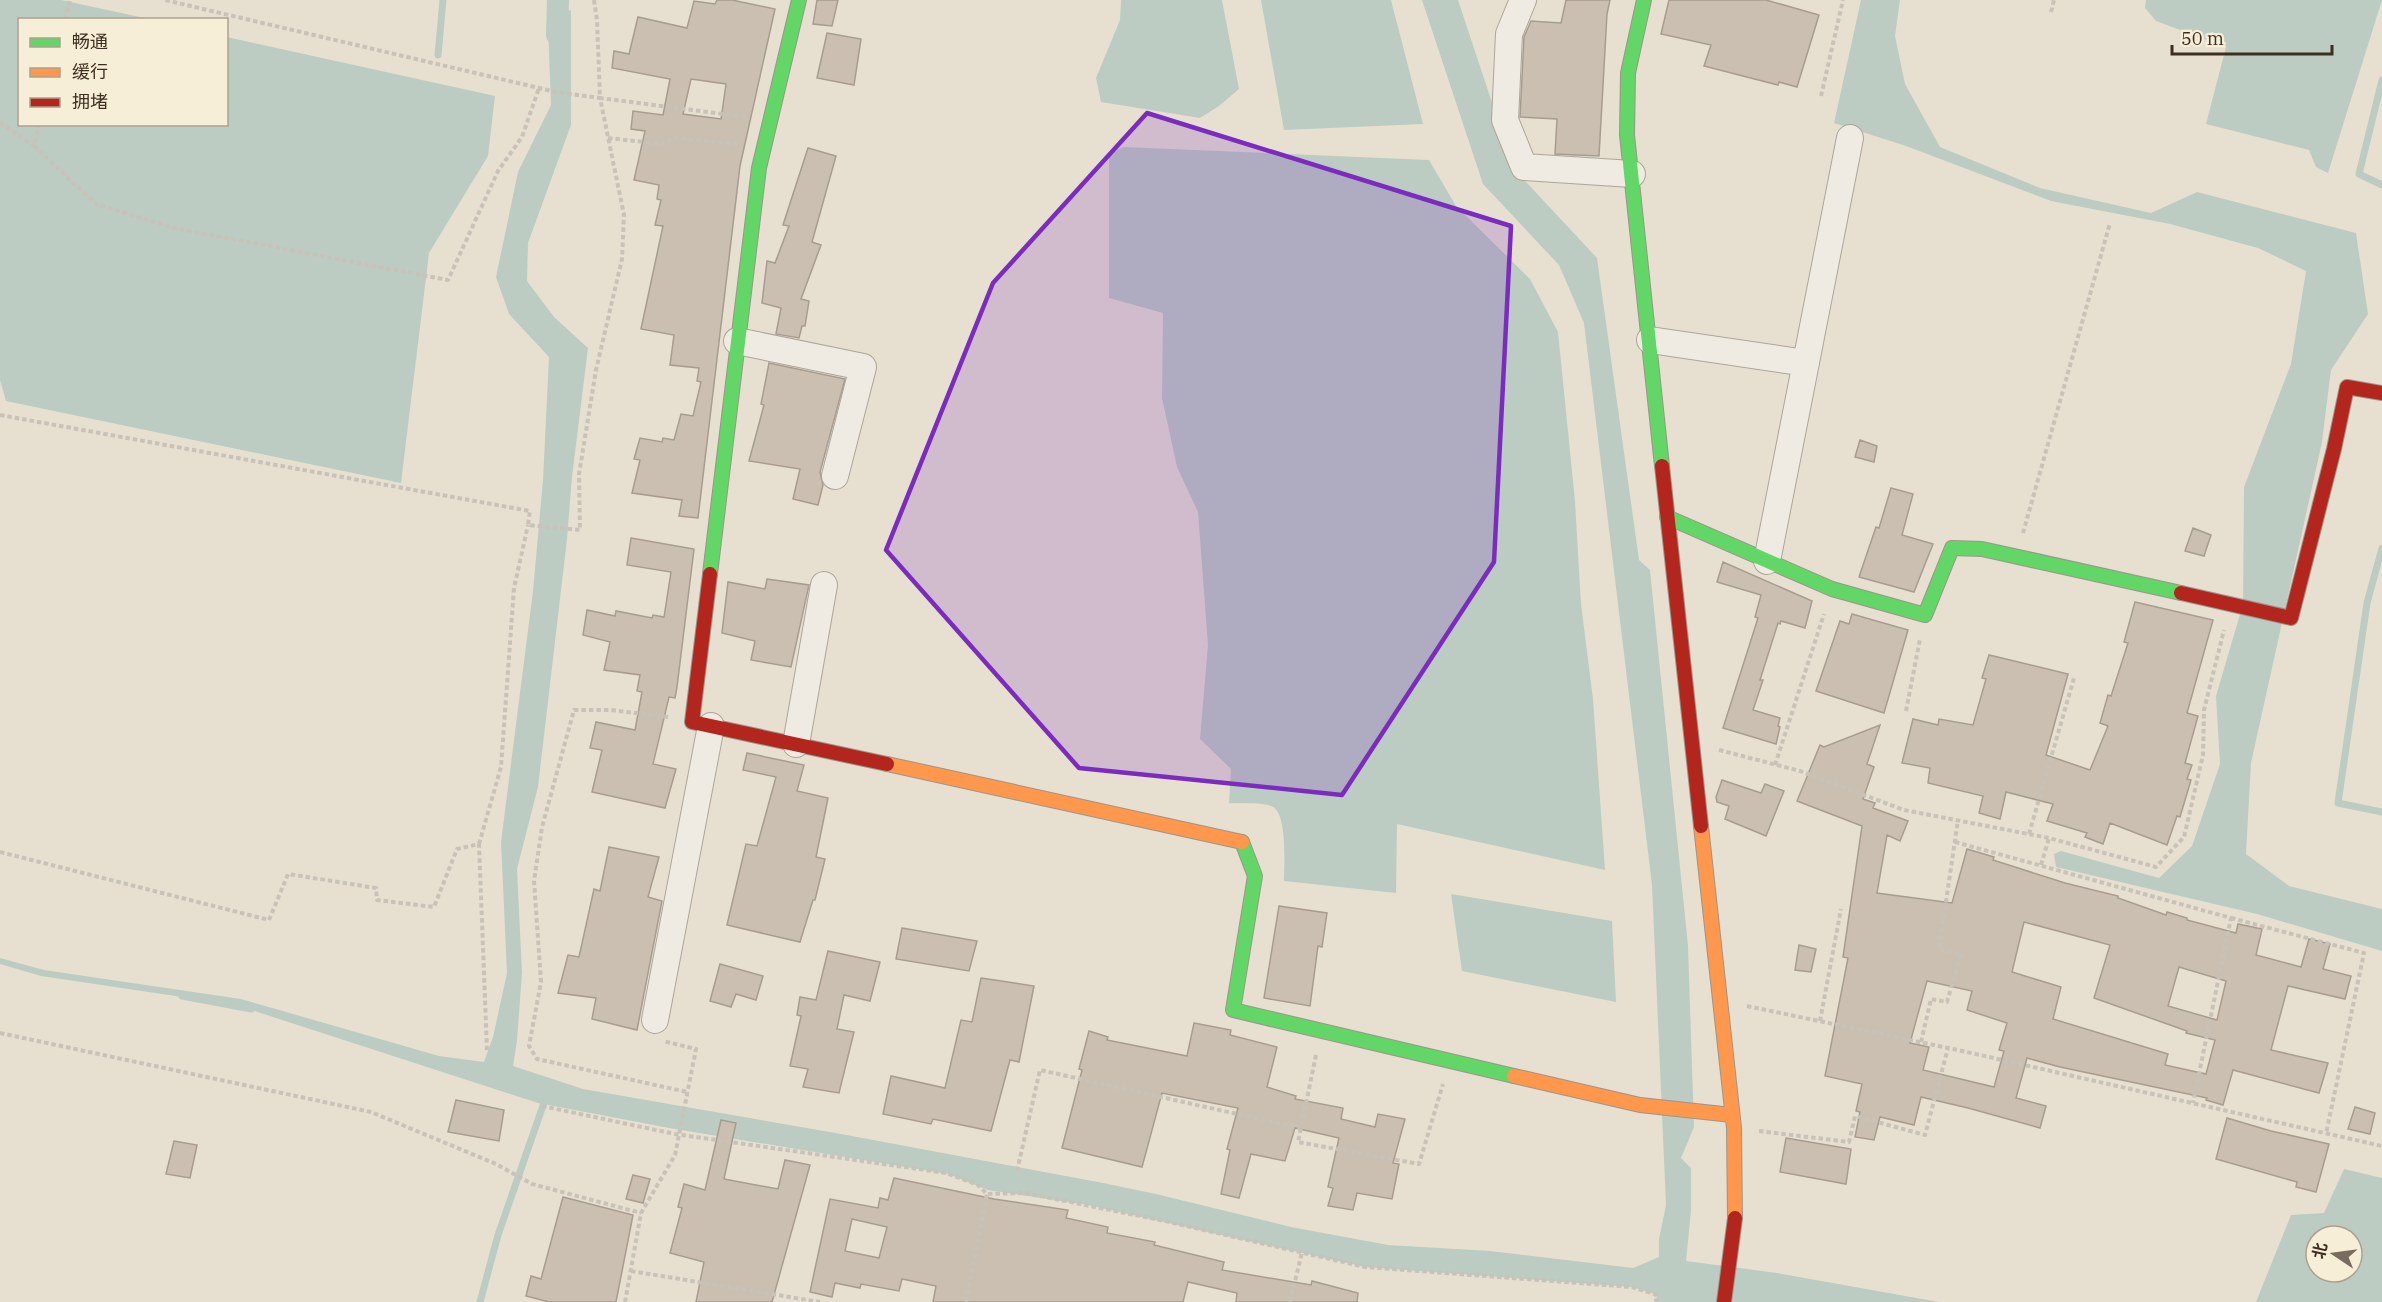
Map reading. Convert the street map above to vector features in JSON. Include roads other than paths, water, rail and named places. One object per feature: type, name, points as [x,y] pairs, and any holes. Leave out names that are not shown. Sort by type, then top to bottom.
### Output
[{"type":"street","points":[[655,1020],[702,724],[737,341],[759,168],[799,0]]},
{"type":"street","points":[[1523,0],[1509,34],[1506,120],[1524,167],[1632,174]]},
{"type":"street","points":[[1644,0],[1629,73],[1628,135],[1733,1122],[1735,1219],[1724,1302]]},
{"type":"street","points":[[1767,561],[1850,138]]},
{"type":"street","points":[[1650,340],[1806,363]]},
{"type":"street","points":[[737,341],[863,367],[835,476]]},
{"type":"street","points":[[1667,517],[1832,589],[1925,615],[1952,548],[1982,549],[2291,618],[2334,449],[2347,387],[2382,393]]},
{"type":"street","points":[[796,744],[824,585]]},
{"type":"street","points":[[702,724],[1244,842],[1255,876],[1233,1010],[1640,1105],[1733,1122]]},
{"type":"waterway","points":[[438,55],[443,0]]},
{"type":"waterway","points":[[557,35],[558,0]]},
{"type":"waterway","points":[[2382,80],[2359,174],[2382,185]]},
{"type":"waterway","points":[[2382,548],[2367,603],[2338,803],[2382,812]]},
{"type":"waterway","points":[[182,996],[251,1009]]},
{"type":"waterway","points":[[480,1302],[498,1235],[546,1097]]}]
